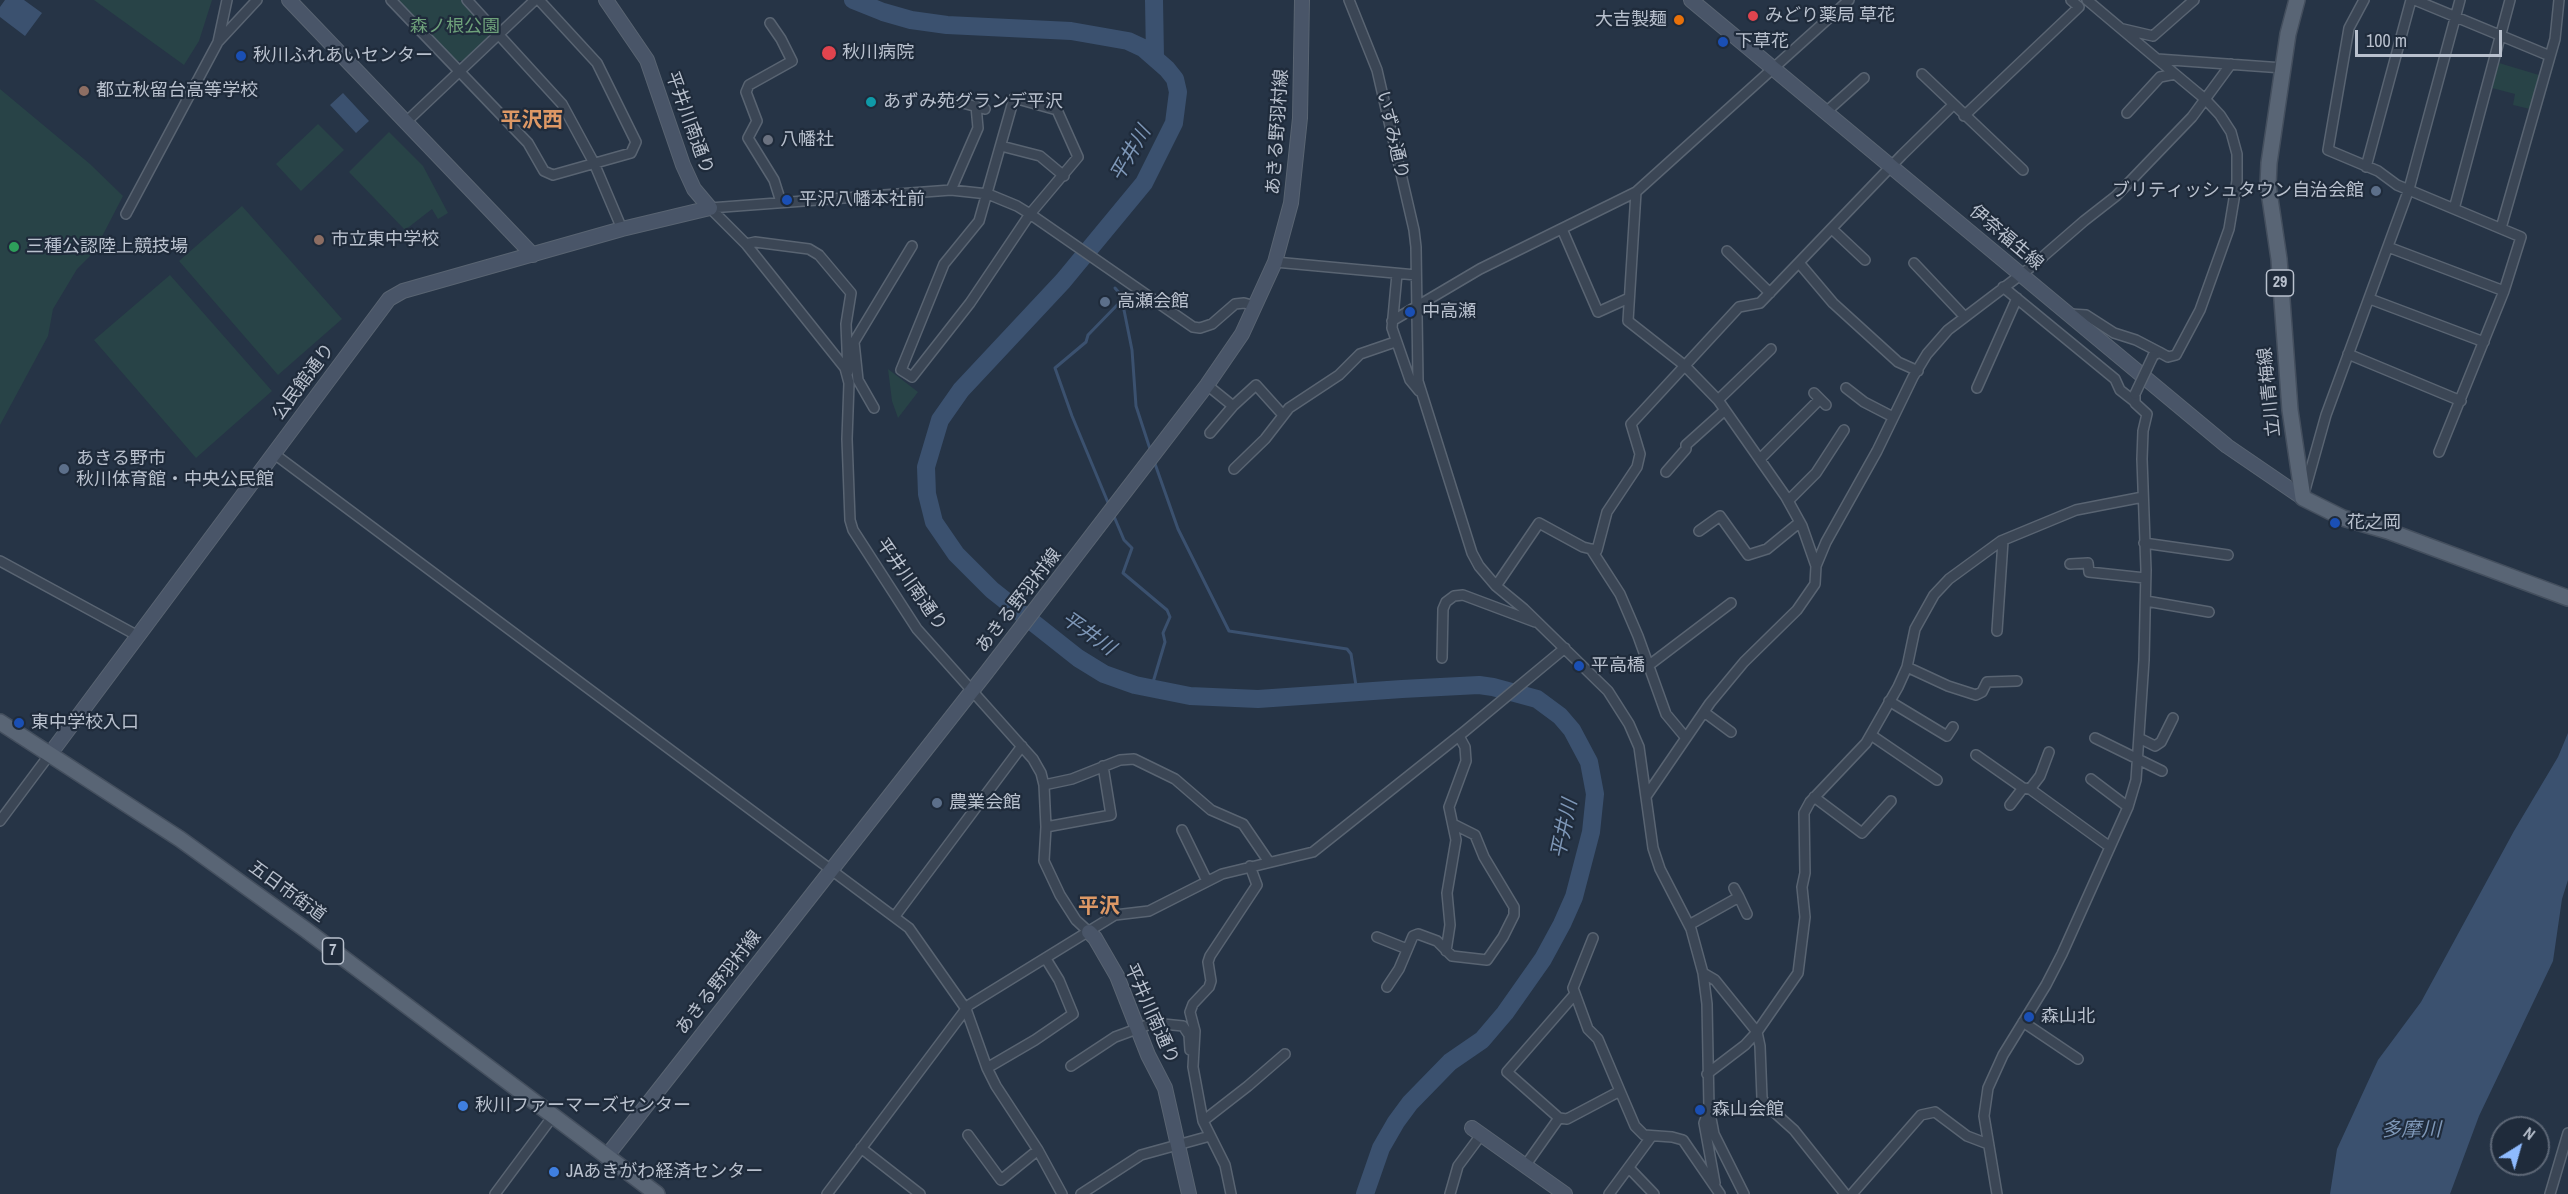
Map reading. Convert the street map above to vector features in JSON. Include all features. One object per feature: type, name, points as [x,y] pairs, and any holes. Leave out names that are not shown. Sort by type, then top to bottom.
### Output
[{"type":"main road","points":[[289,0],[533,255]]},
{"type":"main road","name":"平井川南通り","points":[[606,0],[647,60],[683,165],[694,189],[710,208]]},
{"type":"main road","name":"あきる野羽村線","points":[[606,1157],[986,674],[1207,385],[1242,334],[1275,262],[1291,202],[1296,168],[1302,0]]},
{"type":"main road","name":"伊奈福生線","points":[[1691,0],[2227,446],[2303,498]]},
{"type":"main road","name":"立川青梅線","points":[[2297,0],[2288,34],[2269,163],[2268,185],[2278,259],[2290,410],[2303,498]]},
{"type":"main road","name":"公民館通り","points":[[50,754],[389,299],[403,291],[622,229],[710,208]]},
{"type":"main road","points":[[2303,498],[2343,518],[2388,531],[2568,598]]},
{"type":"main road","name":"五日市街道","points":[[0,722],[190,846],[657,1194]]},
{"type":"main road","name":"平井川南通り","points":[[1089,932],[1095,938],[1117,976],[1165,1088],[1189,1194]]},
{"type":"main road","points":[[1477,1131],[1565,1194]]},
{"type":"street","points":[[218,42],[227,0]]},
{"type":"street","points":[[126,214],[218,42],[257,0]]},
{"type":"street","points":[[391,0],[459,72],[528,143],[544,171],[554,175],[631,153],[636,142],[597,63],[537,0],[498,34],[459,72],[406,122]]},
{"type":"street","points":[[467,0],[562,104],[594,163],[622,229]]},
{"type":"street","name":"いずみ通り","points":[[1349,0],[1377,70],[1414,231],[1417,371],[1420,393]]},
{"type":"street","points":[[1392,321],[1480,269],[1636,192],[1849,0]]},
{"type":"street","points":[[1964,116],[2079,7],[2072,0]]},
{"type":"street","points":[[2069,314],[2085,315],[2114,333],[2136,340],[2156,354],[2168,357],[2176,355],[2200,310],[2229,230],[2237,181],[2237,154],[2231,132],[2205,99],[2087,0]]},
{"type":"street","points":[[2120,28],[2152,36],[2194,0]]},
{"type":"street","points":[[2364,0],[2349,28],[2328,150],[2378,171],[2397,184],[2521,237],[2504,291],[2439,452]]},
{"type":"street","points":[[2366,167],[2413,0],[2550,56]]},
{"type":"street","points":[[2303,498],[2326,415],[2409,189],[2460,0]]},
{"type":"street","points":[[2454,209],[2502,37],[2510,0]]},
{"type":"street","points":[[2501,228],[2555,39],[2559,0]]},
{"type":"street","points":[[770,24],[782,39],[792,60],[749,85],[746,92],[757,120],[748,138],[774,180],[781,202]]},
{"type":"street","points":[[2157,59],[2283,68]]},
{"type":"street","points":[[1647,795],[1704,712],[1743,662],[1797,610],[1815,584],[1816,566],[1826,542],[1877,451],[1912,377],[1927,354],[1947,330],[2021,275],[2084,220],[2116,196],[2169,143],[2231,64]]},
{"type":"street","points":[[1922,74],[2023,170]]},
{"type":"street","points":[[2127,113],[2160,77],[2175,74]]},
{"type":"street","points":[[1827,112],[1864,78]]},
{"type":"street","points":[[1014,98],[1057,110],[1078,157],[1064,176],[1030,214],[970,303],[912,377],[901,370],[944,264],[979,221],[1014,98]]},
{"type":"street","points":[[951,190],[978,128],[980,108],[959,102]]},
{"type":"street","points":[[1496,586],[1539,523],[1583,547],[1597,550],[1607,512],[1637,467],[1640,454],[1631,424],[1739,308],[1756,305],[1770,293],[1953,105]]},
{"type":"street","points":[[960,144],[970,146]]},
{"type":"street","points":[[1001,146],[1040,156],[1064,176]]},
{"type":"street","points":[[710,208],[951,190],[988,194],[1030,214],[1194,327],[1200,328],[1212,324],[1235,304],[1255,306]]},
{"type":"street","points":[[1636,192],[1628,321],[1684,365],[1718,400],[1788,501],[1800,522],[1816,566]]},
{"type":"street","name":"平井川南通り","points":[[710,208],[746,244],[838,358],[848,375],[847,439],[852,530],[917,629],[1033,759],[1041,773],[1044,786],[1046,827],[1044,861],[1076,920],[1089,932]]},
{"type":"street","points":[[1562,229],[1598,312],[1629,298]]},
{"type":"street","points":[[1832,230],[1864,260]]},
{"type":"street","points":[[746,244],[755,242],[776,246],[799,246],[819,255],[851,293],[846,324],[858,380],[874,408]]},
{"type":"street","points":[[848,375],[854,342],[912,246]]},
{"type":"street","points":[[2388,247],[2504,291]]},
{"type":"street","points":[[1727,251],[1770,293]]},
{"type":"street","points":[[1275,262],[1416,276]]},
{"type":"street","points":[[1914,263],[1964,316]]},
{"type":"street","points":[[1800,264],[1833,303],[1898,362],[1918,371]]},
{"type":"street","points":[[1397,274],[1392,321],[1395,342],[1410,380],[1420,393],[1472,553],[1479,566],[1496,586],[1538,622],[1608,691],[1629,724],[1639,747],[1656,859],[1689,925],[1703,973],[1707,1004],[1708,1108],[1719,1148],[1744,1194]]},
{"type":"street","points":[[1997,1194],[1984,1116],[1988,1088],[2003,1054],[2056,964],[2128,807],[2136,780],[2146,601],[2143,431],[2147,414],[2134,397],[2120,390],[2115,379],[2003,287]]},
{"type":"street","points":[[1977,388],[2017,298]]},
{"type":"street","points":[[2370,299],[2484,342]]},
{"type":"street","points":[[1234,469],[1265,439],[1289,408],[1339,375],[1360,354],[1395,342]]},
{"type":"street","points":[[1718,400],[1771,349]]},
{"type":"street","points":[[2134,397],[2156,354]]},
{"type":"street","points":[[2348,354],[2461,401]]},
{"type":"street","points":[[1207,385],[1233,406]]},
{"type":"street","points":[[1210,433],[1233,406],[1256,385],[1283,415]]},
{"type":"street","points":[[1846,388],[1864,402],[1893,417]]},
{"type":"street","points":[[1760,459],[1820,399]]},
{"type":"street","points":[[1666,472],[1686,445],[1725,410]]},
{"type":"street","points":[[1788,501],[1816,473],[1844,430]]},
{"type":"street","points":[[273,453],[895,916],[913,932],[966,1009],[987,1068],[1001,1095],[1038,1150],[1062,1194]]},
{"type":"street","points":[[1707,1074],[1745,1045],[1757,1032],[1798,973],[1805,917],[1802,887],[1805,873],[1804,813],[1814,797],[1856,757],[1871,735],[1907,667],[1915,629],[1934,595],[1949,579],[2003,541],[2076,510],[2143,497]]},
{"type":"street","points":[[1699,531],[1720,516],[1748,555],[1767,549],[1800,522]]},
{"type":"street","points":[[1997,631],[2003,541]]},
{"type":"street","points":[[2144,543],[2228,555]]},
{"type":"street","points":[[1591,549],[1620,594],[1666,714],[1686,738]]},
{"type":"street","points":[[0,561],[138,636]]},
{"type":"street","points":[[2070,564],[2088,563],[2089,572],[2145,578]]},
{"type":"street","points":[[1442,658],[1443,609],[1446,602],[1454,596],[1463,595],[1538,622]]},
{"type":"street","points":[[2146,601],[2209,612]]},
{"type":"street","points":[[1648,666],[1731,603]]},
{"type":"street","points":[[827,1194],[966,1009],[1115,915],[1149,911],[1207,881],[1250,866],[1313,852],[1565,648]]},
{"type":"street","points":[[1907,667],[1948,686],[1976,694],[1982,692],[1987,682],[2017,681]]},
{"type":"street","points":[[1889,701],[1947,736]]},
{"type":"street","points":[[1704,712],[1731,732]]},
{"type":"street","points":[[2139,738],[2155,746],[2161,742],[2173,718]]},
{"type":"street","points":[[1941,745],[1953,727]]},
{"type":"street","points":[[1446,951],[1450,925],[1448,893],[1456,840],[1449,807],[1466,761],[1462,733]]},
{"type":"street","points":[[1871,735],[1937,780]]},
{"type":"street","points":[[2095,738],[2138,757],[2162,771]]},
{"type":"street","points":[[895,916],[1022,746]]},
{"type":"street","points":[[2010,805],[2040,776],[2049,752]]},
{"type":"street","points":[[0,821],[50,754]]},
{"type":"street","points":[[1976,754],[2110,847]]},
{"type":"street","points":[[1044,786],[1071,779],[1120,760],[1134,759],[1175,778],[1211,810],[1243,824],[1269,862]]},
{"type":"street","points":[[1046,827],[1112,815],[1103,766]]},
{"type":"street","points":[[2091,779],[2128,807]]},
{"type":"street","points":[[1814,797],[1862,833],[1891,801]]},
{"type":"street","points":[[1387,987],[1400,969],[1413,936],[1418,934],[1437,941],[1452,956],[1487,960],[1503,937],[1514,915],[1514,907],[1484,857],[1475,835],[1453,824]]},
{"type":"street","points":[[1182,830],[1207,881]]},
{"type":"street","points":[[1193,1067],[1195,1032],[1190,1012],[1193,1004],[1209,987],[1211,981],[1208,962],[1210,956],[1257,885],[1250,866]]},
{"type":"street","points":[[1734,888],[1747,914]]},
{"type":"street","points":[[1689,925],[1739,897]]},
{"type":"street","points":[[1377,937],[1407,949]]},
{"type":"street","points":[[1593,938],[1573,988],[1588,1029],[1598,1039],[1635,1126],[1644,1135],[1651,1137],[1660,1135],[1683,1140],[1718,1191]]},
{"type":"street","points":[[987,1068],[1035,1040],[1073,1014],[1059,980],[1046,959]]},
{"type":"street","points":[[1703,973],[1715,980],[1757,1032],[1761,1046],[1762,1098],[1765,1104],[1794,1130],[1845,1194]]},
{"type":"street","points":[[1575,994],[1507,1072],[1560,1118],[1567,1119],[1620,1091]]},
{"type":"street","points":[[2023,1022],[2078,1059]]},
{"type":"street","points":[[1071,1066],[1115,1037],[1153,1023],[1183,1026],[1189,1035],[1203,1121],[1225,1166],[1231,1194]]},
{"type":"street","points":[[1203,1121],[1231,1101],[1285,1054]]},
{"type":"street","points":[[1708,1108],[1704,1123],[1718,1191]]},
{"type":"street","points":[[1851,1194],[1921,1116],[1935,1112],[1967,1136],[1988,1144]]},
{"type":"street","points":[[495,1194],[553,1116]]},
{"type":"street","points":[[1525,1166],[1560,1118]]},
{"type":"street","points":[[1450,1194],[1458,1166],[1477,1131]]},
{"type":"street","points":[[2550,1194],[2568,1133]]},
{"type":"street","points":[[968,1135],[1001,1180],[1038,1150]]},
{"type":"street","points":[[1081,1194],[1142,1155],[1210,1136]]},
{"type":"street","points":[[1609,1194],[1651,1137]]},
{"type":"street","points":[[861,1148],[920,1194]]},
{"type":"street","points":[[1629,1168],[1654,1194]]},
{"type":"green space","points":[[94,0],[212,0],[199,41],[184,65]]},
{"type":"green space","name":"森ノ根公園","points":[[397,0],[462,0],[489,29],[488,37],[463,61],[456,61]]},
{"type":"green space","points":[[2499,63],[2539,75],[2530,109],[2513,105],[2515,94],[2492,88]]},
{"type":"green space","points":[[0,89],[90,164],[123,196],[94,252],[77,269],[53,309],[48,336],[0,425]]},
{"type":"green space","points":[[318,124],[344,150],[301,191],[276,164]]},
{"type":"green space","points":[[389,132],[423,166],[448,213],[438,219],[432,209],[405,230],[349,172]]},
{"type":"green space","points":[[242,206],[342,319],[278,375],[179,261]]},
{"type":"green space","points":[[170,275],[272,391],[196,458],[94,340]]},
{"type":"green space","points":[[888,369],[918,392],[898,418],[892,401]]},
{"type":"water","points":[[5,0],[24,0],[42,13],[25,36],[0,17],[0,7]]},
{"type":"water","points":[[343,93],[369,121],[356,133],[330,105]]},
{"type":"water","name":"多摩川","points":[[2568,733],[2568,880],[2562,899],[2553,961],[2479,1116],[2450,1194],[2330,1194],[2337,1149],[2378,1060],[2421,1002],[2514,831],[2558,757]]},
{"type":"waterway","name":"平井川","points":[[853,0],[911,20],[947,25],[1071,31],[1128,41],[1143,48],[1167,69],[1175,79],[1178,92],[1174,123],[1144,183],[1063,281],[961,390],[940,420],[926,467],[927,494],[934,522],[956,554],[992,590],[1078,658],[1104,674],[1135,685],[1190,696],[1258,699],[1479,685],[1493,687],[1537,699],[1560,716],[1572,730],[1589,762],[1595,794],[1591,832],[1574,897],[1562,924],[1543,959],[1505,1013],[1482,1040],[1450,1062],[1410,1103],[1396,1122],[1381,1148],[1365,1194]]},
{"type":"waterway","points":[[1154,0],[1155,57]]},
{"type":"waterway","points":[[1115,288],[1121,295],[1132,350],[1136,406],[1151,452]]},
{"type":"waterway","points":[[1109,505],[1055,368],[1086,342],[1088,335],[1122,300]]},
{"type":"waterway","points":[[1154,461],[1178,529],[1229,631],[1347,649],[1351,654],[1357,692]]},
{"type":"waterway","points":[[1113,514],[1124,540],[1132,548],[1123,573],[1167,610],[1170,617],[1163,633],[1165,642],[1151,689]]},
{"type":"place","name":"みどり薬局 草花","points":[[1753,16]]},
{"type":"place","name":"大吉製麺","points":[[1679,20]]},
{"type":"place","name":"下草花","points":[[1723,42]]},
{"type":"place","name":"秋川病院","points":[[829,53]]},
{"type":"place","name":"秋川ふれあいセンター","points":[[241,56]]},
{"type":"place","name":"都立秋留台高等学校","points":[[84,91]]},
{"type":"place","name":"あずみ苑グランデ平沢","points":[[871,102]]},
{"type":"place","name":"八幡社","points":[[768,140]]},
{"type":"place","name":"ブリティッシュタウン自治会館","points":[[2376,191]]},
{"type":"place","name":"平沢八幡本社前","points":[[787,200]]},
{"type":"place","name":"市立東中学校","points":[[319,240]]},
{"type":"place","name":"三種公認陸上競技場","points":[[14,247]]},
{"type":"place","name":"高瀬会館","points":[[1105,302]]},
{"type":"place","name":"中高瀬","points":[[1410,312]]},
{"type":"place","name":"あきる野市 秋川体育館・中央公民館","points":[[64,469]]},
{"type":"place","name":"花之岡","points":[[2335,523]]},
{"type":"place","name":"平高橋","points":[[1579,666]]},
{"type":"place","name":"東中学校入口","points":[[19,723]]},
{"type":"place","name":"農業会館","points":[[937,803]]},
{"type":"place","name":"森山北","points":[[2029,1017]]},
{"type":"place","name":"秋川ファーマーズセンター","points":[[463,1106]]},
{"type":"place","name":"森山会館","points":[[1700,1110]]},
{"type":"place","name":"JAあきがわ経済センター","points":[[554,1172]]},
{"type":"district","name":"平沢西","points":[[532,121]]},
{"type":"district","name":"平沢","points":[[1099,907]]}]
